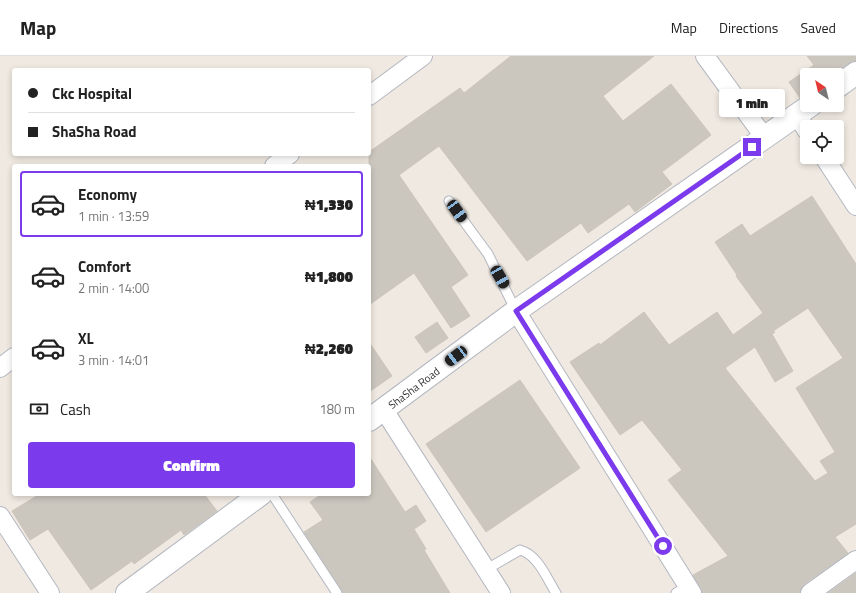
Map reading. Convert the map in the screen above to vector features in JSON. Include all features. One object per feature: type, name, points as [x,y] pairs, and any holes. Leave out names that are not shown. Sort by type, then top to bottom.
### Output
[{"type":"street","points":[[371,95],[423,56]]},
{"type":"street","points":[[705,56],[765,138]]},
{"type":"street","points":[[844,82],[856,73]]},
{"type":"street","name":"ShaSha Road","points":[[376,415],[516,311],[765,138],[805,117]]},
{"type":"street","points":[[277,164],[287,156]]},
{"type":"street","points":[[829,164],[856,206]]},
{"type":"street","points":[[516,311],[685,591]]},
{"type":"street","points":[[0,368],[12,359]]},
{"type":"street","points":[[376,415],[487,569],[501,593]]},
{"type":"street","points":[[127,593],[258,496]]},
{"type":"street","points":[[0,516],[50,593]]},
{"type":"street","points":[[810,593],[856,560]]},
{"type":"lane","points":[[449,201],[488,254],[516,311]]},
{"type":"lane","points":[[273,496],[338,593]]},
{"type":"lane","points":[[487,569],[520,550],[527,552],[533,556],[556,593]]},
{"type":"building","points":[[511,56],[654,56],[603,96],[623,121],[671,84],[711,135],[662,172],[672,184],[635,212],[629,204],[588,233],[581,223],[527,261],[439,146],[399,175],[468,275],[451,287],[470,316],[451,328],[414,273],[371,304],[371,164],[369,164],[369,156],[371,156],[371,151],[460,88],[464,93]]},
{"type":"building","points":[[807,56],[856,56],[856,61],[849,63],[842,68],[810,68],[814,65]]},
{"type":"building","points":[[800,75],[800,98],[789,82]]},
{"type":"building","points":[[812,196],[856,264],[856,524],[835,537],[848,553],[804,584],[800,593],[702,593],[693,575],[728,556],[668,480],[682,470],[642,420],[620,435],[570,362],[599,343],[600,345],[644,312],[669,345],[717,312],[733,335],[763,313],[736,276],[737,275],[715,242],[742,224],[750,236]],"holes":[[[808,308],[843,358],[796,388],[835,452],[820,461],[828,473],[815,481],[725,368],[755,347],[775,382],[793,371],[772,334],[775,332],[773,331]]]},
{"type":"building","points":[[437,322],[448,338],[426,353],[415,337]]},
{"type":"building","points":[[371,345],[392,376],[371,391]]},
{"type":"building","points":[[520,380],[580,468],[486,532],[426,444]]},
{"type":"building","points":[[371,459],[405,512],[416,505],[426,521],[414,529],[426,549],[424,550],[450,593],[343,593],[304,532],[323,520],[310,502],[319,496],[371,496]]},
{"type":"building","points":[[37,496],[206,496],[217,511],[184,535],[181,530],[134,564],[132,561],[91,590],[48,529],[30,540],[12,511]]},
{"type":"building","points":[[856,573],[856,593],[828,593]]},
{"type":"route","points":[[663,546],[516,311],[752,147]]}]
